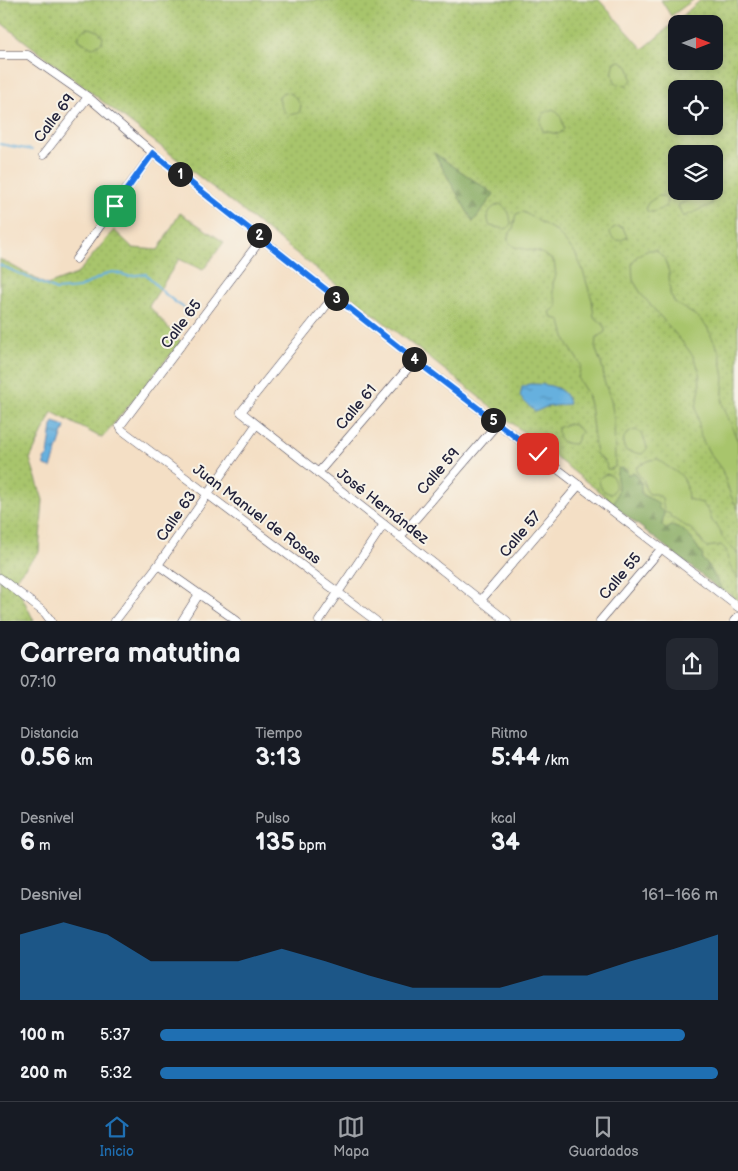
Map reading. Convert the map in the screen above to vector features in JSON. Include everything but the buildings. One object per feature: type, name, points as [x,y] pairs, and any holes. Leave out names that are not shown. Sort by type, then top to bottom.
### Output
[{"type":"street","points":[[0,56],[28,55],[88,97],[153,153],[415,360],[738,607]]},
{"type":"street","name":"Calle 69","points":[[43,155],[88,97]]},
{"type":"street","points":[[76,259],[153,153]]},
{"type":"street","name":"Calle 65","points":[[121,428],[262,238]]},
{"type":"street","name":"José Hernández","points":[[334,296],[241,412],[507,621]]},
{"type":"street","name":"Calle 61","points":[[318,473],[415,360]]},
{"type":"street","name":"Calle 59","points":[[400,537],[498,423]]},
{"type":"street","name":"Calle 63","points":[[115,621],[158,565],[256,424]]},
{"type":"street","name":"Juan Manuel de Rosas","points":[[121,428],[376,621]]},
{"type":"street","name":"Calle 57","points":[[481,600],[579,486]]},
{"type":"street","points":[[319,621],[384,524]]},
{"type":"street","name":"Calle 55","points":[[600,621],[662,549]]},
{"type":"street","points":[[158,565],[237,621]]},
{"type":"street","points":[[0,578],[45,613],[51,621]]},
{"type":"street","points":[[182,621],[200,594]]},
{"type":"street","points":[[734,621],[738,617]]},
{"type":"green space","points":[[0,0],[599,0],[643,49],[668,28],[668,70],[723,70],[723,15],[683,15],[701,0],[738,0],[738,601],[0,22]]},
{"type":"green space","points":[[661,0],[693,0],[672,15],[670,15]]},
{"type":"green space","points":[[90,28],[98,31],[103,37],[102,42],[92,48],[79,40],[79,34],[83,30]]},
{"type":"green space","points":[[621,61],[628,67],[631,74],[632,80],[627,85],[616,84],[614,78],[615,62]]},
{"type":"green space","points":[[284,92],[290,93],[296,98],[301,106],[299,113],[288,115],[284,111],[280,104],[279,96]]},
{"type":"green space","points":[[553,109],[563,122],[564,129],[559,134],[543,131],[542,127],[541,120],[543,115]]},
{"type":"green space","points":[[434,153],[494,194],[473,222]]},
{"type":"green space","points":[[658,196],[664,196],[667,200],[666,206],[655,212],[647,211],[648,203]]},
{"type":"green space","points":[[689,200],[710,200],[712,204],[683,217],[678,205]]},
{"type":"green space","points":[[500,204],[507,210],[510,218],[511,224],[506,229],[490,226],[488,218],[489,212]]},
{"type":"green space","points":[[523,212],[556,231],[575,253],[592,300],[594,317],[604,327],[605,332],[596,338],[595,347],[603,369],[604,381],[611,400],[614,419],[615,467],[611,469],[607,469],[606,463],[596,454],[590,405],[587,393],[578,379],[581,365],[567,343],[561,322],[558,319],[552,318],[550,312],[557,307],[553,292],[553,283],[556,275],[554,261],[540,252],[514,247],[508,241],[516,214]]},
{"type":"green space","points":[[180,213],[224,242],[203,270],[179,259],[149,306],[181,342],[102,438],[52,412],[30,459],[43,500],[39,552],[14,580],[34,621],[0,621],[0,259],[47,285],[77,274],[114,230],[133,248],[158,250]]},
{"type":"green space","points":[[618,226],[623,228],[627,237],[621,240],[612,238],[610,232]]},
{"type":"green space","points":[[649,250],[656,250],[664,258],[669,272],[670,294],[675,303],[698,317],[707,327],[720,354],[724,378],[722,403],[738,442],[738,509],[731,496],[722,470],[710,454],[701,437],[696,407],[700,388],[699,369],[693,356],[642,295],[633,280],[632,264],[638,255]]},
{"type":"green space","points":[[567,424],[574,425],[581,431],[575,444],[564,442],[560,439],[558,428]]},
{"type":"green space","points":[[636,430],[645,440],[647,449],[642,454],[626,451],[623,443],[626,435]]},
{"type":"green space","points":[[658,459],[683,477],[688,499],[702,503],[709,512],[712,521],[719,528],[722,537],[738,555],[738,579],[729,564],[726,550],[721,545],[706,547],[694,531],[671,518],[670,514],[664,512],[662,498],[656,494],[649,494],[645,488],[644,481],[636,471],[637,467],[650,460]]},
{"type":"green space","points":[[618,469],[627,470],[628,475],[634,472],[641,483],[641,493],[659,505],[658,507],[664,513],[662,525],[667,530],[670,526],[680,529],[689,536],[725,594],[613,505],[618,489],[617,472]]},
{"type":"green space","points":[[607,474],[612,476],[615,483],[615,488],[611,494],[604,491],[599,483],[602,476]]},
{"type":"water","points":[[529,384],[548,385],[559,389],[564,393],[569,404],[546,407],[535,412],[520,397],[522,387]]},
{"type":"water","points":[[54,422],[65,427],[51,468],[45,466],[44,459],[48,455]]},
{"type":"waterway","points":[[0,144],[32,150]]},
{"type":"waterway","points":[[0,265],[56,290],[79,288],[113,272],[128,276],[146,274],[164,293],[186,309]]},
{"type":"route","points":[[115,206],[153,153],[415,360],[538,454]]}]
